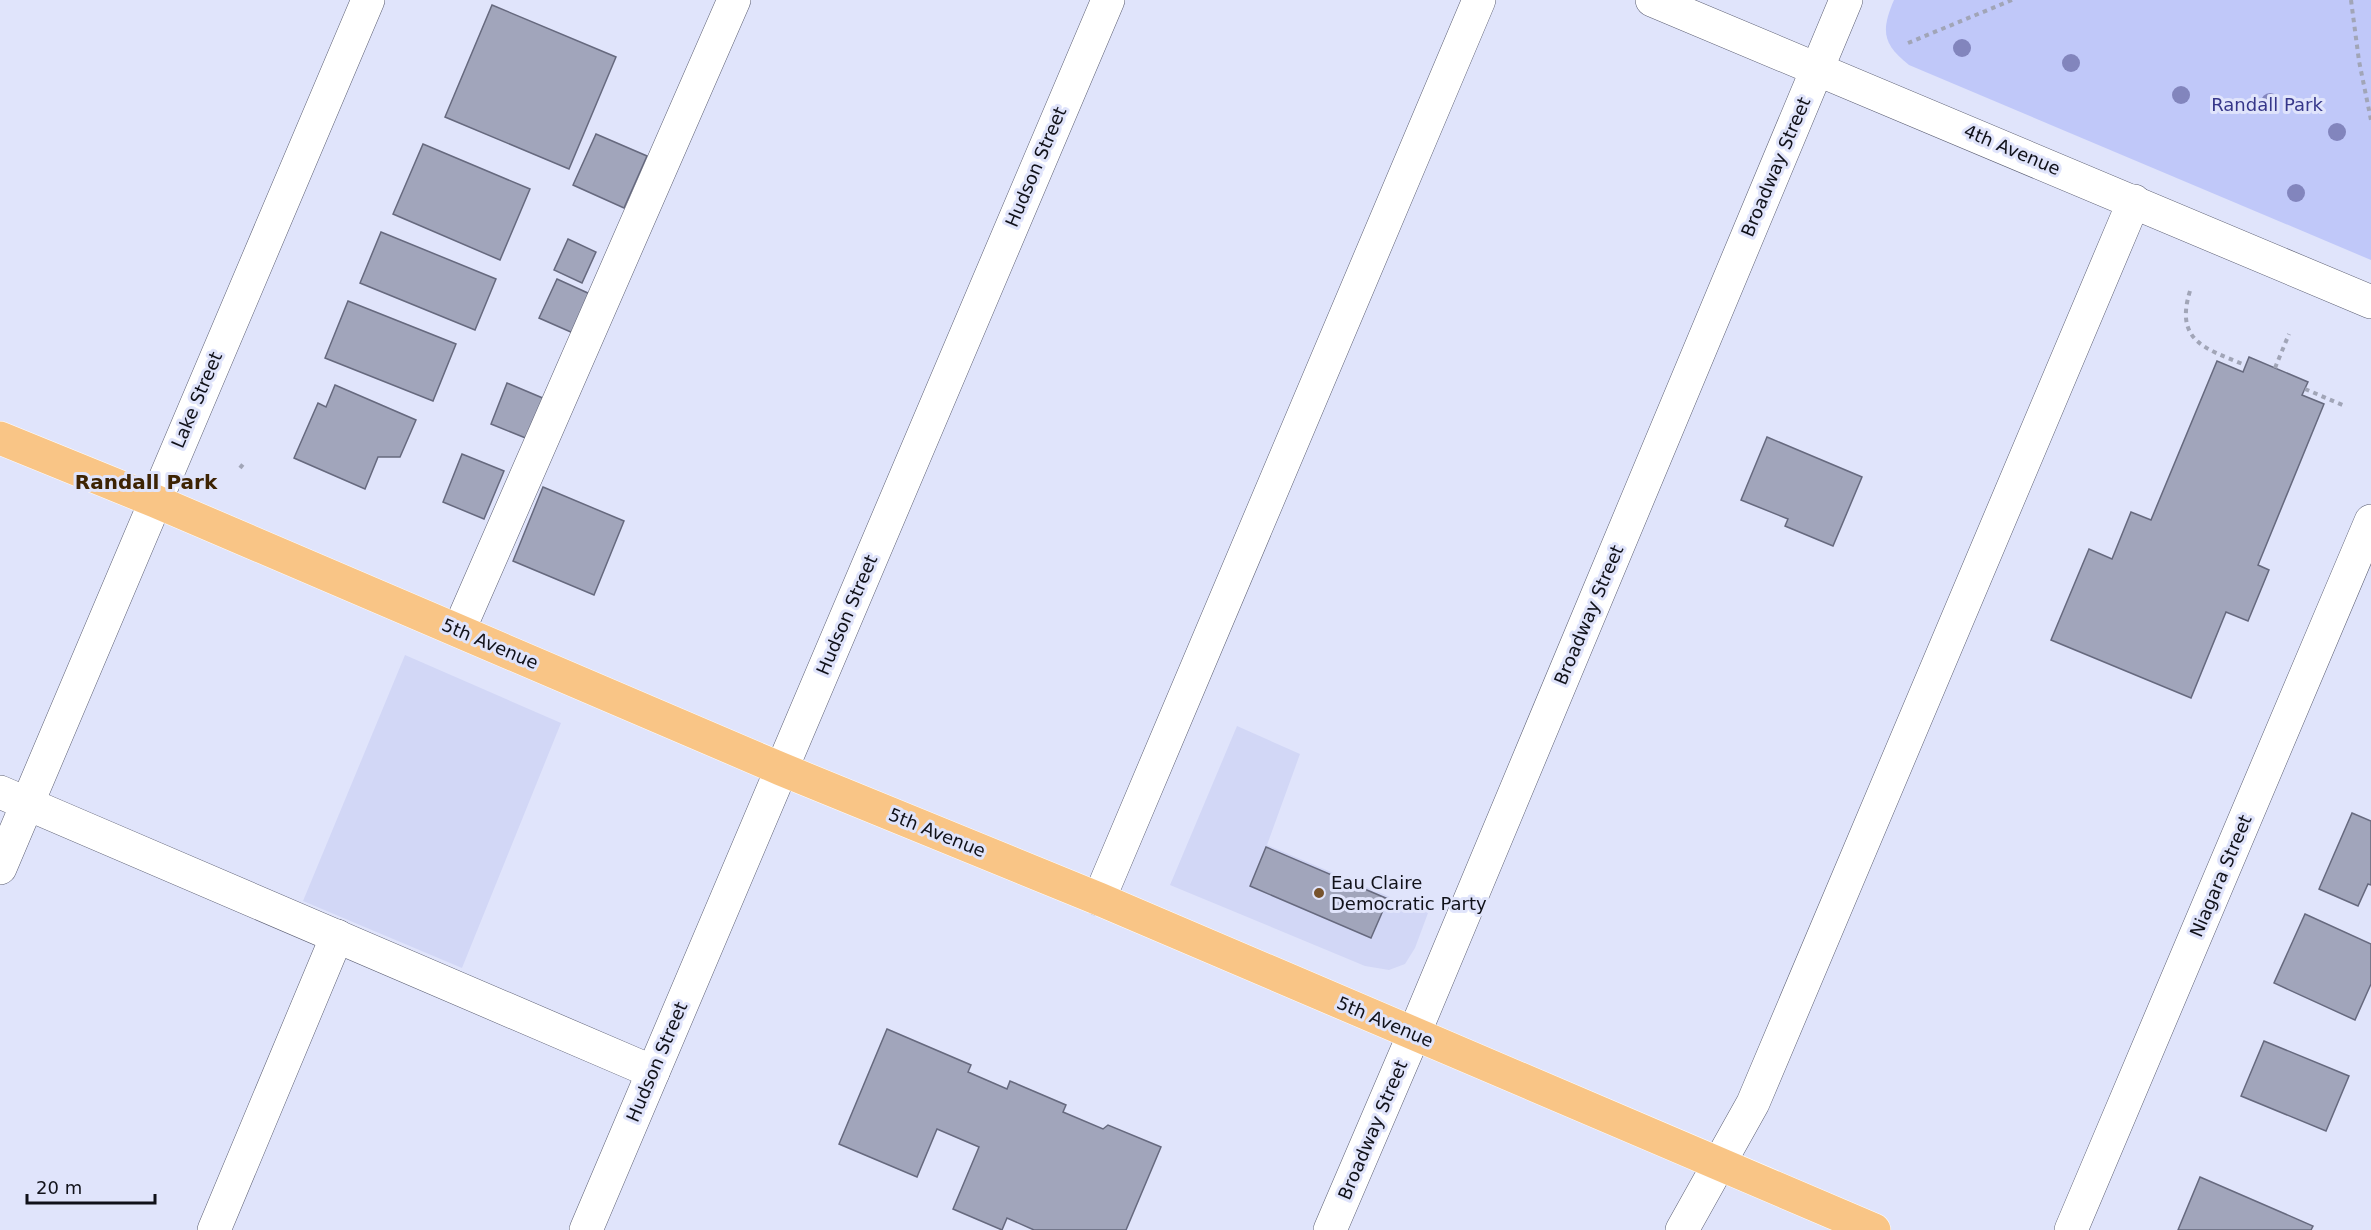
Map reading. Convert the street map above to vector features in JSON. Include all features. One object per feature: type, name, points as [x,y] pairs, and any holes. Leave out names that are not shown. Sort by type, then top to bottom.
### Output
[{"type":"main road","name":"5th Avenue","points":[[0,438],[155,501],[781,769],[1099,899],[1874,1230]]},
{"type":"street","name":"Lake Street","points":[[0,868],[13,798],[155,501],[368,0]]},
{"type":"street","points":[[459,630],[734,0]]},
{"type":"street","name":"Hudson Street","points":[[586,1230],[1108,0]]},
{"type":"street","points":[[1099,899],[1479,0]]},
{"type":"street","name":"4th Avenue","points":[[1652,0],[2371,302]]},
{"type":"street","name":"Broadway Street","points":[[1330,1230],[1846,0]]},
{"type":"street","points":[[1682,1230],[1752,1103],[2134,201]]},
{"type":"street","name":"Niagara Street","points":[[2071,1230],[2371,521]]},
{"type":"street","points":[[13,798],[653,1072]]},
{"type":"street","points":[[214,1230],[337,936]]},
{"type":"path","points":[[1908,43],[2012,0]]},
{"type":"path","points":[[2350,0],[2371,120]]},
{"type":"path","points":[[2190,291],[2185,318],[2194,340],[2206,348],[2246,365]]},
{"type":"path","points":[[2275,368],[2289,334]]},
{"type":"path","points":[[2305,389],[2345,406]]},
{"type":"path","points":[[240,468],[244,463]]},
{"type":"shaded area","points":[[405,655],[561,723],[462,968],[303,901]]},
{"type":"shaded area","points":[[1237,726],[1300,754],[1267,845],[1428,913],[1415,948],[1405,964],[1389,970],[1365,966],[1170,885]]},
{"type":"green space","name":"Randall Park","points":[[1894,0],[2371,0],[2371,260],[1909,65],[1893,50],[1886,36],[1887,20]]},
{"type":"building","points":[[492,5],[616,57],[569,169],[445,117]]},
{"type":"building","points":[[596,134],[647,156],[624,208],[573,185]]},
{"type":"building","points":[[423,144],[530,189],[500,260],[393,214]]},
{"type":"building","points":[[381,232],[496,279],[475,330],[360,283]]},
{"type":"building","points":[[568,239],[596,252],[582,283],[554,270]]},
{"type":"building","points":[[557,279],[590,294],[573,333],[539,318]]},
{"type":"building","points":[[348,301],[456,344],[433,401],[325,358]]},
{"type":"building","points":[[2249,357],[2308,382],[2302,395],[2324,404],[2258,565],[2269,570],[2248,621],[2226,612],[2191,698],[2051,640],[2089,549],[2112,559],[2131,512],[2151,520],[2217,361],[2243,372]]},
{"type":"building","points":[[507,383],[545,399],[528,439],[491,424]]},
{"type":"building","points":[[335,385],[416,420],[400,457],[378,457],[365,489],[294,458],[318,403],[326,407]]},
{"type":"building","points":[[1767,437],[1862,477],[1833,546],[1785,526],[1788,519],[1741,500]]},
{"type":"building","points":[[462,454],[504,471],[484,519],[443,502]]},
{"type":"building","points":[[543,487],[624,521],[594,595],[513,561]]},
{"type":"building","points":[[2352,813],[2371,821],[2371,885],[2368,884],[2358,906],[2319,889]]},
{"type":"building","name":"Eau Claire Democratic Party","points":[[1266,847],[1388,899],[1371,938],[1250,886]]},
{"type":"building","points":[[2305,914],[2371,944],[2371,984],[2355,1020],[2274,983]]},
{"type":"building","points":[[887,1029],[971,1065],[968,1072],[1007,1089],[1010,1081],[1066,1105],[1063,1112],[1103,1129],[1108,1125],[1161,1147],[1126,1230],[1034,1230],[1007,1218],[1002,1230],[953,1209],[979,1147],[937,1129],[917,1177],[839,1144]]},
{"type":"building","points":[[2264,1041],[2349,1076],[2326,1131],[2241,1096]]},
{"type":"building","points":[[2200,1177],[2313,1226],[2311,1230],[2178,1230]]},
{"type":"place","name":"Eau Claire Democratic Party","points":[[1319,893]]},
{"type":"district","name":"Randall Park","points":[[146,482]]}]
